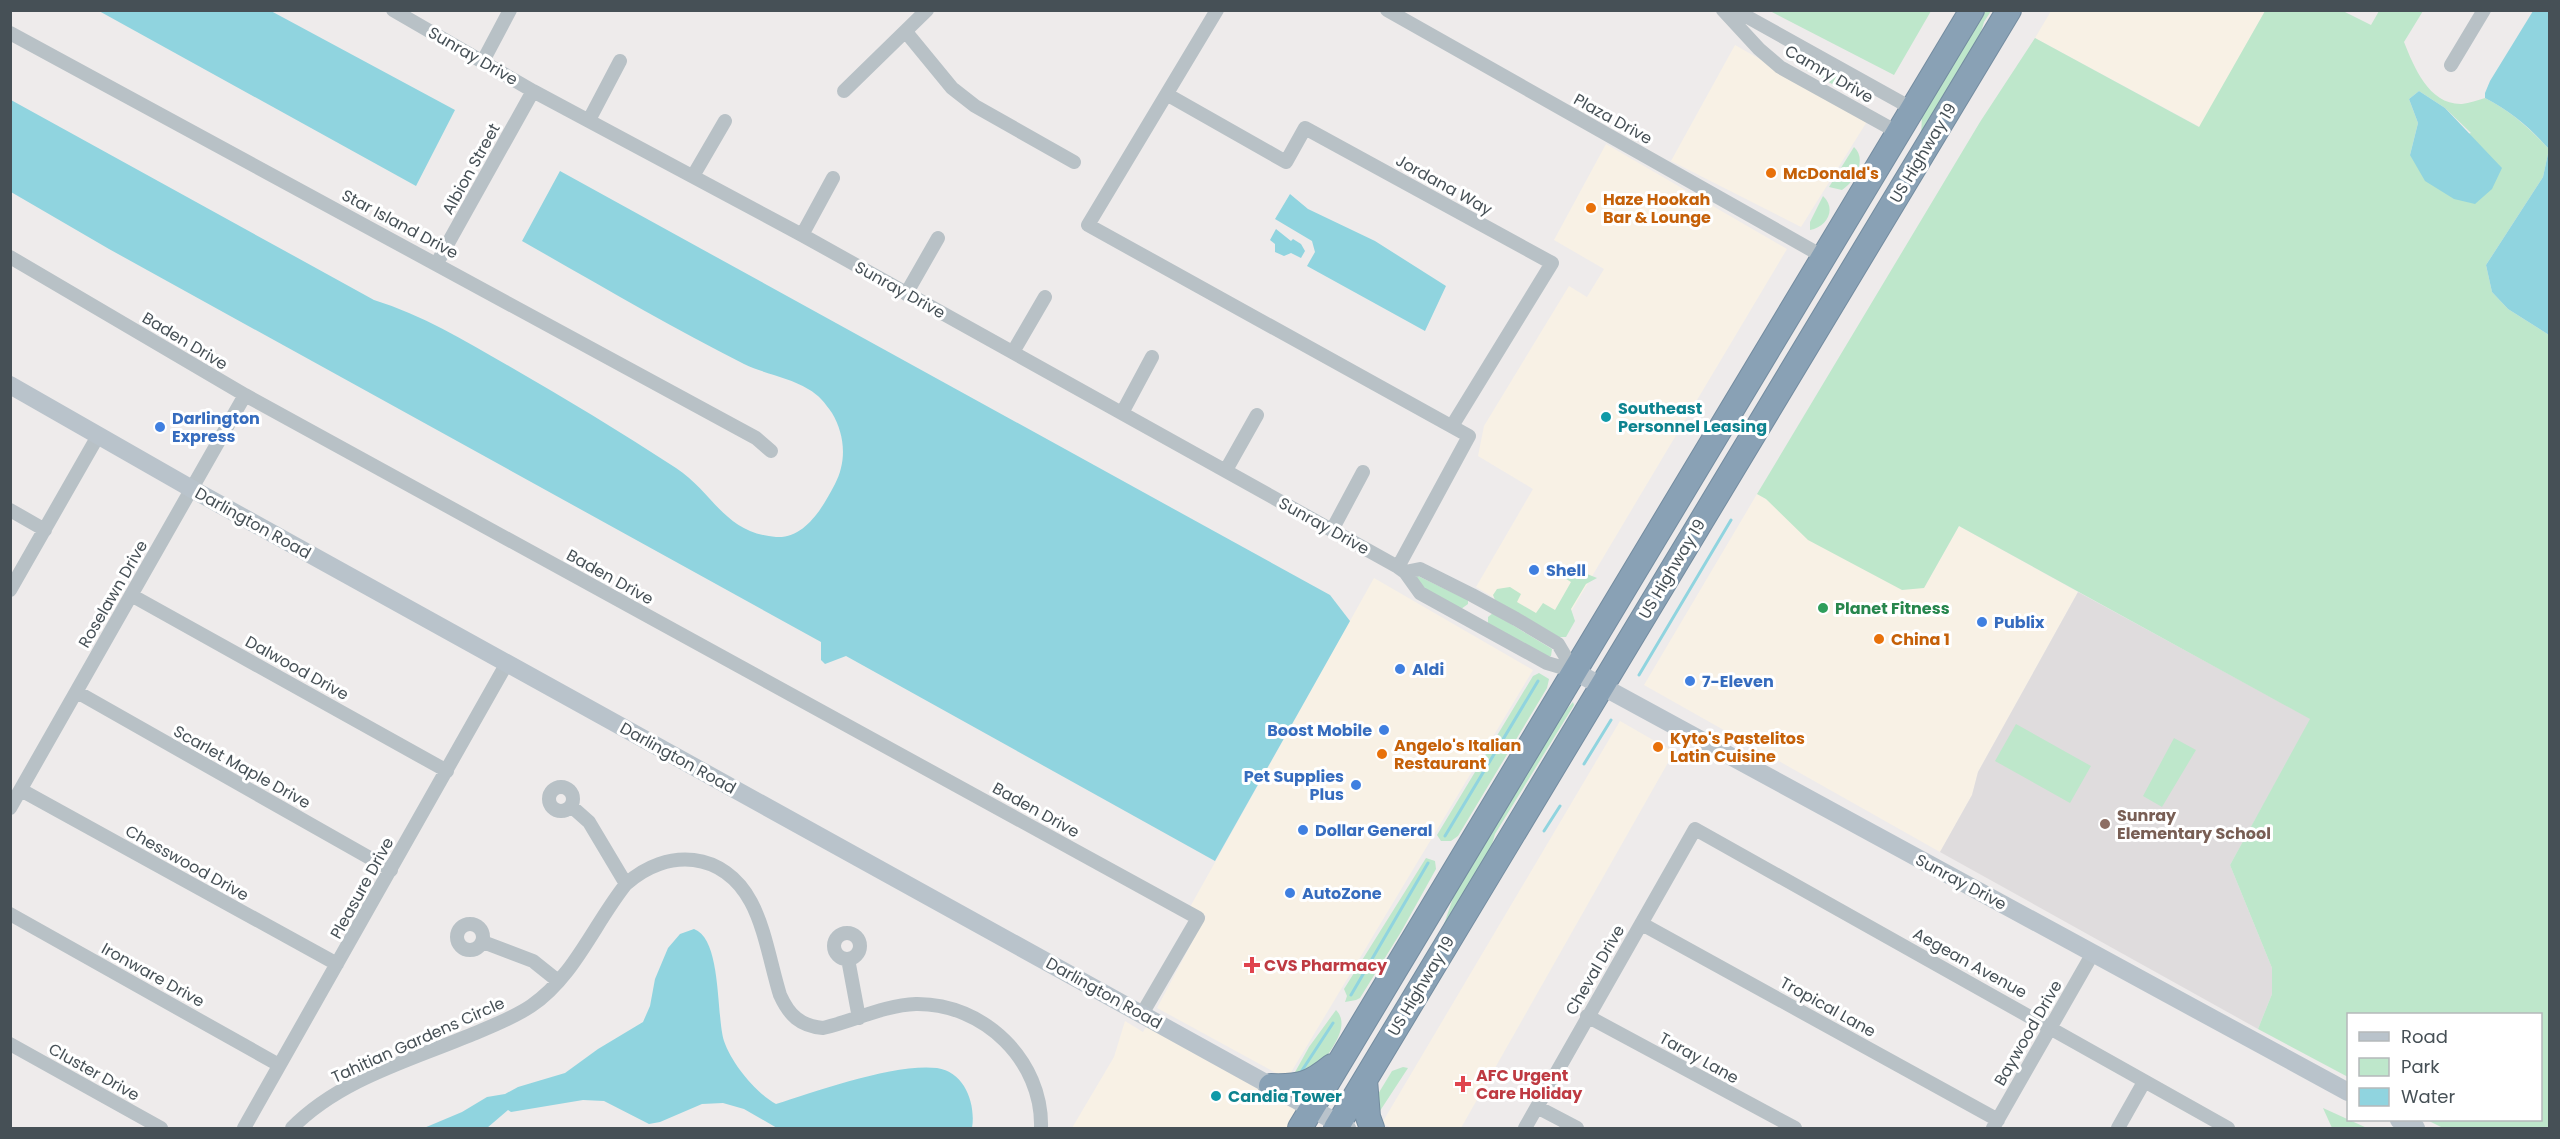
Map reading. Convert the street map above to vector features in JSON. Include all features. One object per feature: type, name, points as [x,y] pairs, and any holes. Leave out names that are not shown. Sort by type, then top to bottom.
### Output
[{"type":"highway","name":"US Highway 19","points":[[1306,1119],[1972,10]]},
{"type":"highway","name":"US Highway 19","points":[[1341,1127],[1365,1080],[2008,10]]},
{"type":"highway","points":[[1824,316],[1838,266],[1913,141],[1917,122],[1913,109]]},
{"type":"highway","points":[[1271,1086],[1292,1087],[1314,1081],[1341,1059]]},
{"type":"highway","points":[[1365,1080],[1368,1116],[1372,1128]]},
{"type":"street","name":"Sunray Drive","points":[[393,10],[533,91],[802,235],[1402,569],[1420,593],[1547,663],[1574,670],[1601,687],[2347,1091]]},
{"type":"street","points":[[483,61],[510,10]]},
{"type":"street","points":[[844,91],[927,10]]},
{"type":"street","points":[[1217,10],[1088,225],[1469,436],[1402,569]]},
{"type":"street","name":"Plaza Drive","points":[[1387,10],[1824,257]]},
{"type":"street","name":"Camry Drive","points":[[1723,10],[1759,49],[1780,67],[1899,133]]},
{"type":"street","name":"Camry Drive","points":[[1735,10],[1913,109]]},
{"type":"street","points":[[2451,65],[2484,10]]},
{"type":"street","points":[[906,32],[952,88],[975,106],[1074,162]]},
{"type":"street","name":"Star Island Drive","points":[[10,33],[756,438],[771,451]]},
{"type":"street","points":[[589,120],[620,61]]},
{"type":"street","name":"Albion Street","points":[[437,263],[533,91]]},
{"type":"street","name":"Jordana Way","points":[[1168,95],[1286,162],[1305,128],[1552,263],[1452,426]]},
{"type":"street","points":[[693,177],[725,121]]},
{"type":"street","points":[[802,235],[833,178]]},
{"type":"street","points":[[906,294],[938,238]]},
{"type":"street","name":"Baden Drive","points":[[10,257],[245,395],[1198,918],[1142,1014]]},
{"type":"street","points":[[1013,352],[1045,297]]},
{"type":"street","points":[[1122,413],[1152,357]]},
{"type":"street","name":"Darlington Road","points":[[10,385],[192,489],[1271,1086],[1306,1119],[1341,1127]]},
{"type":"street","name":"Roselawn Drive","points":[[10,808],[245,395]]},
{"type":"street","points":[[1226,470],[1257,415]]},
{"type":"street","points":[[10,590],[98,436]]},
{"type":"street","points":[[1332,530],[1363,472]]},
{"type":"street","points":[[10,510],[45,530]]},
{"type":"street","name":"Sunray Drive","points":[[1402,569],[1420,569],[1516,619],[1558,644],[1574,670]]},
{"type":"street","name":"Dalwood Drive","points":[[131,595],[447,771]]},
{"type":"street","name":"Pleasure Drive","points":[[244,1128],[507,663]]},
{"type":"street","name":"Scarlet Maple Drive","points":[[77,692],[391,870]]},
{"type":"street","name":"Chesswood Drive","points":[[21,790],[337,964]]},
{"type":"street","points":[[571,806],[589,822],[626,884]]},
{"type":"street","name":"Cheval Drive","points":[[1525,1128],[1695,829]]},
{"type":"street","name":"Aegean Avenue","points":[[1695,829],[2228,1128]]},
{"type":"street","name":"Tahitian Gardens Circle","points":[[292,1128],[322,1102],[348,1087],[533,1005],[558,981],[626,884],[646,870],[676,860],[699,861],[720,869],[739,885],[755,909],[780,995],[792,1016],[806,1025],[823,1028],[915,1004],[953,1009],[982,1024],[1012,1047],[1026,1065],[1037,1095],[1041,1128]]},
{"type":"street","name":"Ironware Drive","points":[[10,914],[279,1065]]},
{"type":"street","name":"Tropical Lane","points":[[1642,924],[1995,1124]]},
{"type":"street","points":[[483,942],[533,962],[558,981]]},
{"type":"street","name":"Baywood Drive","points":[[1995,1124],[2093,953]]},
{"type":"street","points":[[848,959],[859,1018]]},
{"type":"street","name":"Taray Lane","points":[[1587,1016],[1795,1128]]},
{"type":"street","name":"Cluster Drive","points":[[10,1044],[161,1128]]},
{"type":"street","points":[[2118,1128],[2144,1082]]},
{"type":"street","points":[[1537,1107],[1577,1128]]},
{"type":"shaded area","points":[[2051,11],[2265,11],[2200,127],[2035,38]]},
{"type":"shaded area","points":[[1735,45],[1868,120],[1801,227],[1671,161]]},
{"type":"shaded area","points":[[1606,144],[1787,249],[1557,635],[1476,587],[1533,489],[1478,456],[1484,426],[1569,286],[1587,297],[1604,269],[1554,240]]},
{"type":"shaded area","points":[[1757,494],[1924,588],[1959,526],[2078,592],[1978,772],[1972,795],[1940,852],[1644,685]]},
{"type":"shaded area","points":[[1374,578],[1533,670],[1287,1079],[1157,1008],[1206,916],[1190,907]]},
{"type":"shaded area","name":"Sunray Elementary School","points":[[2078,592],[2311,719],[2230,865],[2272,968],[2272,994],[2258,1029],[1940,852],[1972,795],[1978,772]]},
{"type":"shaded area","points":[[1620,721],[1674,752],[1461,1128],[1391,1128],[1382,1123]]},
{"type":"shaded area","points":[[1125,1021],[1143,1032],[1148,1024],[1301,1110],[1290,1128],[1072,1128],[1114,1057]]},
{"type":"green space","points":[[1770,11],[1931,11],[1894,75]]},
{"type":"green space","points":[[1985,11],[1991,11],[1984,22],[1977,45],[1921,136],[1922,115]]},
{"type":"green space","points":[[2265,11],[2343,11],[2371,25],[2379,11],[2423,11],[2404,42],[2424,83],[2440,98],[2450,103],[2462,104],[2485,98],[2519,120],[2549,149],[2543,177],[2486,265],[2492,292],[2508,309],[2549,335],[2549,1128],[2443,1128],[2429,1121],[2542,1121],[2542,1013],[2347,1013],[2347,1076],[2258,1029],[2272,994],[2272,968],[2230,865],[2310,719],[1959,526],[1924,588],[1902,590],[1808,540],[1766,499],[1757,494],[1980,122],[2035,38],[2199,127]],"holes":[[[2419,91],[2445,108],[2471,133],[2410,155],[2418,123],[2409,99]]]},
{"type":"green space","points":[[1804,54],[1851,81],[1845,91],[1797,65]]},
{"type":"green space","points":[[1854,147],[1858,152],[1860,164],[1852,181],[1842,190],[1829,187]]},
{"type":"green space","points":[[1823,196],[1830,212],[1821,225],[1810,230],[1810,222]]},
{"type":"green space","points":[[1564,574],[1587,574],[1597,578],[1586,584],[1571,609],[1575,621],[1566,637],[1559,637],[1495,600],[1493,595],[1497,589],[1510,587],[1521,594],[1517,602],[1536,613],[1543,603],[1555,610],[1571,582],[1563,577]]},
{"type":"green space","points":[[1416,575],[1468,600],[1468,604],[1461,609],[1419,586]]},
{"type":"green space","points":[[1493,613],[1552,649],[1551,656],[1488,624],[1488,617]]},
{"type":"green space","points":[[1539,673],[1549,679],[1547,688],[1458,836],[1451,841],[1441,841],[1437,835],[1533,676]]},
{"type":"green space","points":[[1573,702],[1574,705],[1495,834],[1487,862],[1440,936],[1455,892],[1559,718]]},
{"type":"green space","points":[[2016,724],[2091,766],[2070,803],[1995,761]]},
{"type":"green space","points":[[2174,738],[2196,750],[2162,807],[2143,796]]},
{"type":"green space","points":[[1426,858],[1435,861],[1436,869],[1401,932],[1360,998],[1345,1002],[1347,996],[1344,989]]},
{"type":"green space","points":[[1336,1010],[1340,1017],[1340,1033],[1331,1050],[1316,1072],[1294,1074],[1309,1047]]},
{"type":"green space","points":[[1403,1067],[1408,1068],[1376,1117],[1375,1099],[1392,1071]]},
{"type":"green space","points":[[2323,1108],[2347,1119],[2347,1121],[2367,1128],[2332,1128]]},
{"type":"water","points":[[99,11],[271,11],[455,110],[416,186]]},
{"type":"water","points":[[2533,11],[2549,11],[2549,149],[2520,120],[2485,98],[2490,81]]},
{"type":"water","points":[[2419,91],[2445,108],[2502,168],[2492,189],[2475,204],[2454,199],[2425,181],[2410,155],[2418,123],[2409,99]]},
{"type":"water","points":[[11,100],[374,300],[459,337],[592,415],[676,468],[700,488],[731,520],[758,534],[776,537],[796,533],[812,520],[825,502],[839,475],[843,457],[840,430],[832,413],[812,391],[716,350],[522,241],[560,171],[1330,595],[1350,621],[1215,861],[846,656],[825,664],[821,660],[821,642],[109,249],[11,192]]},
{"type":"water","points":[[2549,149],[2549,335],[2508,309],[2492,292],[2486,265],[2543,177]]},
{"type":"water","points":[[1290,194],[1308,209],[1375,241],[1446,286],[1425,331],[1307,266],[1315,252],[1312,241],[1275,219]]},
{"type":"water","points":[[1276,229],[1291,241],[1293,239],[1301,244],[1305,251],[1301,258],[1291,253],[1284,256],[1275,252],[1275,244],[1270,240]]},
{"type":"water","points":[[694,929],[703,936],[714,962],[724,1041],[745,1077],[768,1099],[776,1104],[878,1074],[937,1068],[955,1076],[966,1090],[972,1109],[972,1128],[777,1128],[744,1109],[723,1103],[702,1104],[660,1122],[649,1124],[604,1101],[583,1100],[511,1112],[508,1110],[487,1128],[424,1128],[462,1112],[487,1097],[505,1094],[518,1087],[565,1073],[598,1049],[643,1022],[650,1006],[655,979],[668,948],[680,934]]},
{"type":"waterway","points":[[1639,675],[1731,520]]},
{"type":"waterway","points":[[1445,836],[1538,681]]},
{"type":"waterway","points":[[1584,764],[1611,720]]},
{"type":"waterway","points":[[1544,831],[1560,806]]},
{"type":"waterway","points":[[1351,995],[1428,863]]},
{"type":"waterway","points":[[1299,1075],[1333,1023]]},
{"type":"place","name":"McDonald's","points":[[1771,173]]},
{"type":"place","name":"Haze Hookah Bar & Lounge","points":[[1591,208]]},
{"type":"place","name":"Southeast Personnel Leasing","points":[[1606,417]]},
{"type":"place","name":"Darlington Express","points":[[160,427]]},
{"type":"place","name":"Shell","points":[[1534,570]]},
{"type":"place","name":"Planet Fitness","points":[[1823,608]]},
{"type":"place","name":"Publix","points":[[1982,622]]},
{"type":"place","name":"China 1","points":[[1879,639]]},
{"type":"place","name":"Aldi","points":[[1400,669]]},
{"type":"place","name":"7-Eleven","points":[[1690,681]]},
{"type":"place","name":"Boost Mobile","points":[[1384,730]]},
{"type":"place","name":"Kyto's Pastelitos Latin Cuisine","points":[[1658,747]]},
{"type":"place","name":"Angelo's Italian Restaurant","points":[[1382,754]]},
{"type":"place","name":"Pet Supplies Plus","points":[[1356,785]]},
{"type":"place","name":"Sunray Elementary School","points":[[2105,824]]},
{"type":"place","name":"Dollar General","points":[[1303,830]]},
{"type":"place","name":"AutoZone","points":[[1290,893]]},
{"type":"place","name":"CVS Pharmacy","points":[[1252,965]]},
{"type":"place","name":"AFC Urgent Care Holiday","points":[[1463,1084]]},
{"type":"place","name":"Candia Tower","points":[[1216,1096]]}]
